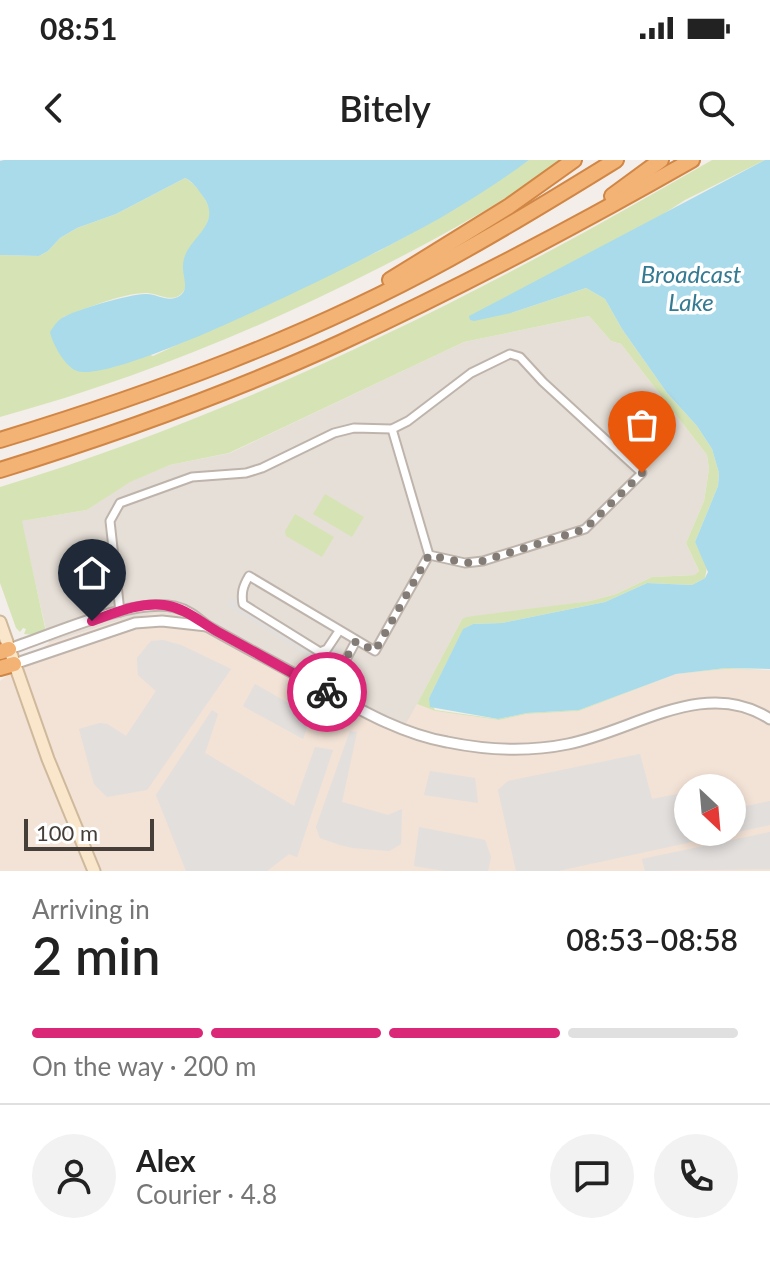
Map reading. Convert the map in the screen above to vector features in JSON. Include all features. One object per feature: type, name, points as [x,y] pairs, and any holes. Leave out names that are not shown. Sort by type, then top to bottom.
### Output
[{"type":"highway","points":[[320,322],[508,207],[574,160]]},
{"type":"highway","points":[[0,440],[221,364],[320,322],[447,260],[616,160]]},
{"type":"highway","points":[[576,223],[661,160]]},
{"type":"highway","points":[[0,470],[159,416],[266,375],[419,305],[692,160]]},
{"type":"main road","points":[[0,622],[7,666],[94,871]]},
{"type":"street","points":[[120,612],[110,521],[120,503],[192,477],[246,473],[262,468],[354,428],[392,429],[408,421],[471,373],[505,356],[516,354],[642,473],[585,529],[483,561],[465,563],[429,555]]},
{"type":"street","points":[[339,631],[327,649],[320,652],[243,604],[241,594],[249,576],[375,651],[429,555],[392,429]]},
{"type":"street","points":[[4,651],[135,607],[162,605],[186,611],[207,626],[366,713],[446,742],[507,749],[540,748],[588,740],[677,708],[706,702],[742,705],[770,719]]},
{"type":"street","points":[[7,666],[135,623],[153,621],[207,626]]},
{"type":"street","points":[[328,693],[356,641]]},
{"type":"shaded area","points":[[589,316],[611,341],[621,344],[707,455],[709,469],[704,501],[686,543],[699,571],[696,575],[652,577],[616,594],[590,601],[462,619],[404,729],[121,620],[49,643],[21,521],[87,510],[130,481],[170,465],[230,453],[464,342]]},
{"type":"shaded area","points":[[231,598],[326,657],[335,643],[340,646],[327,668],[226,605]]},
{"type":"shaded area","points":[[156,613],[187,617],[403,729],[417,704],[435,711],[499,720],[527,714],[579,711],[676,674],[726,669],[770,670],[770,871],[0,871],[0,681],[49,643],[121,620]]},
{"type":"shaded area","points":[[163,640],[181,645],[231,669],[147,790],[107,797],[94,784],[79,729],[107,724],[126,736],[156,691],[138,675],[137,658],[151,641]]},
{"type":"shaded area","points":[[255,684],[311,716],[303,739],[243,706]]},
{"type":"shaded area","points":[[212,710],[218,714],[205,753],[294,806],[315,747],[333,750],[297,857],[289,854],[267,871],[186,871],[156,795]]},
{"type":"shaded area","points":[[350,731],[357,732],[342,802],[388,815],[402,809],[401,844],[389,851],[340,845],[320,838],[316,827]]},
{"type":"shaded area","points":[[640,754],[652,799],[674,795],[674,846],[558,871],[516,871],[498,790],[508,781]]},
{"type":"shaded area","points":[[430,771],[475,778],[478,803],[424,795]]},
{"type":"shaded area","points":[[770,801],[770,825],[746,830],[746,806]]},
{"type":"shaded area","points":[[419,827],[485,840],[491,857],[488,871],[445,871],[414,866]]},
{"type":"shaded area","points":[[770,832],[770,869],[645,871],[642,859],[704,846],[746,846],[746,837]]},
{"type":"green space","points":[[529,160],[561,160],[450,231],[287,312],[146,370],[0,417],[0,255],[39,256],[77,228],[116,214],[185,178],[190,181],[211,212],[185,262],[186,285],[183,292],[171,298],[148,293],[128,295],[63,317],[153,356],[379,251],[441,217]]},
{"type":"green space","points":[[712,160],[765,160],[685,200],[511,313],[586,288],[605,299],[667,393],[697,426],[712,449],[719,473],[718,486],[695,542],[707,567],[705,578],[692,585],[647,583],[605,602],[502,623],[473,624],[463,630],[429,698],[435,710],[498,719],[527,713],[579,710],[676,674],[579,711],[527,714],[499,720],[435,711],[417,704],[462,619],[466,617],[590,601],[616,594],[652,577],[695,575],[699,571],[686,543],[704,501],[709,469],[707,455],[621,344],[611,341],[589,316],[464,342],[229,453],[170,465],[130,482],[87,510],[22,521],[46,632],[24,634],[26,629],[20,632],[16,628],[0,583],[0,487],[186,422],[276,385],[453,301]]},
{"type":"green space","points":[[325,494],[364,517],[352,537],[313,514]]},
{"type":"green space","points":[[295,514],[334,537],[322,557],[286,536],[285,531]]},
{"type":"green space","points":[[726,668],[770,670],[726,669],[676,674]]},
{"type":"water","points":[[529,160],[442,217],[257,310],[146,357],[103,370],[77,371],[64,360],[53,342],[50,332],[55,324],[78,311],[127,297],[149,294],[171,299],[180,296],[185,289],[185,256],[207,224],[208,206],[197,188],[185,178],[116,214],[77,228],[39,256],[0,255],[0,161]]},
{"type":"water","name":"Broadcast Lake","points":[[770,160],[770,669],[726,668],[676,674],[579,710],[527,713],[498,719],[430,707],[429,698],[463,629],[473,624],[502,623],[605,602],[647,583],[692,585],[705,578],[708,572],[695,542],[718,486],[719,473],[712,449],[697,426],[667,393],[605,299],[586,288],[511,313],[474,321],[469,316]]},
{"type":"way so far","points":[[327,692],[356,641],[375,651],[429,555],[465,563],[483,561],[585,529],[642,473]]},
{"type":"route","points":[[92,621],[135,607],[175,607],[327,692]]}]
